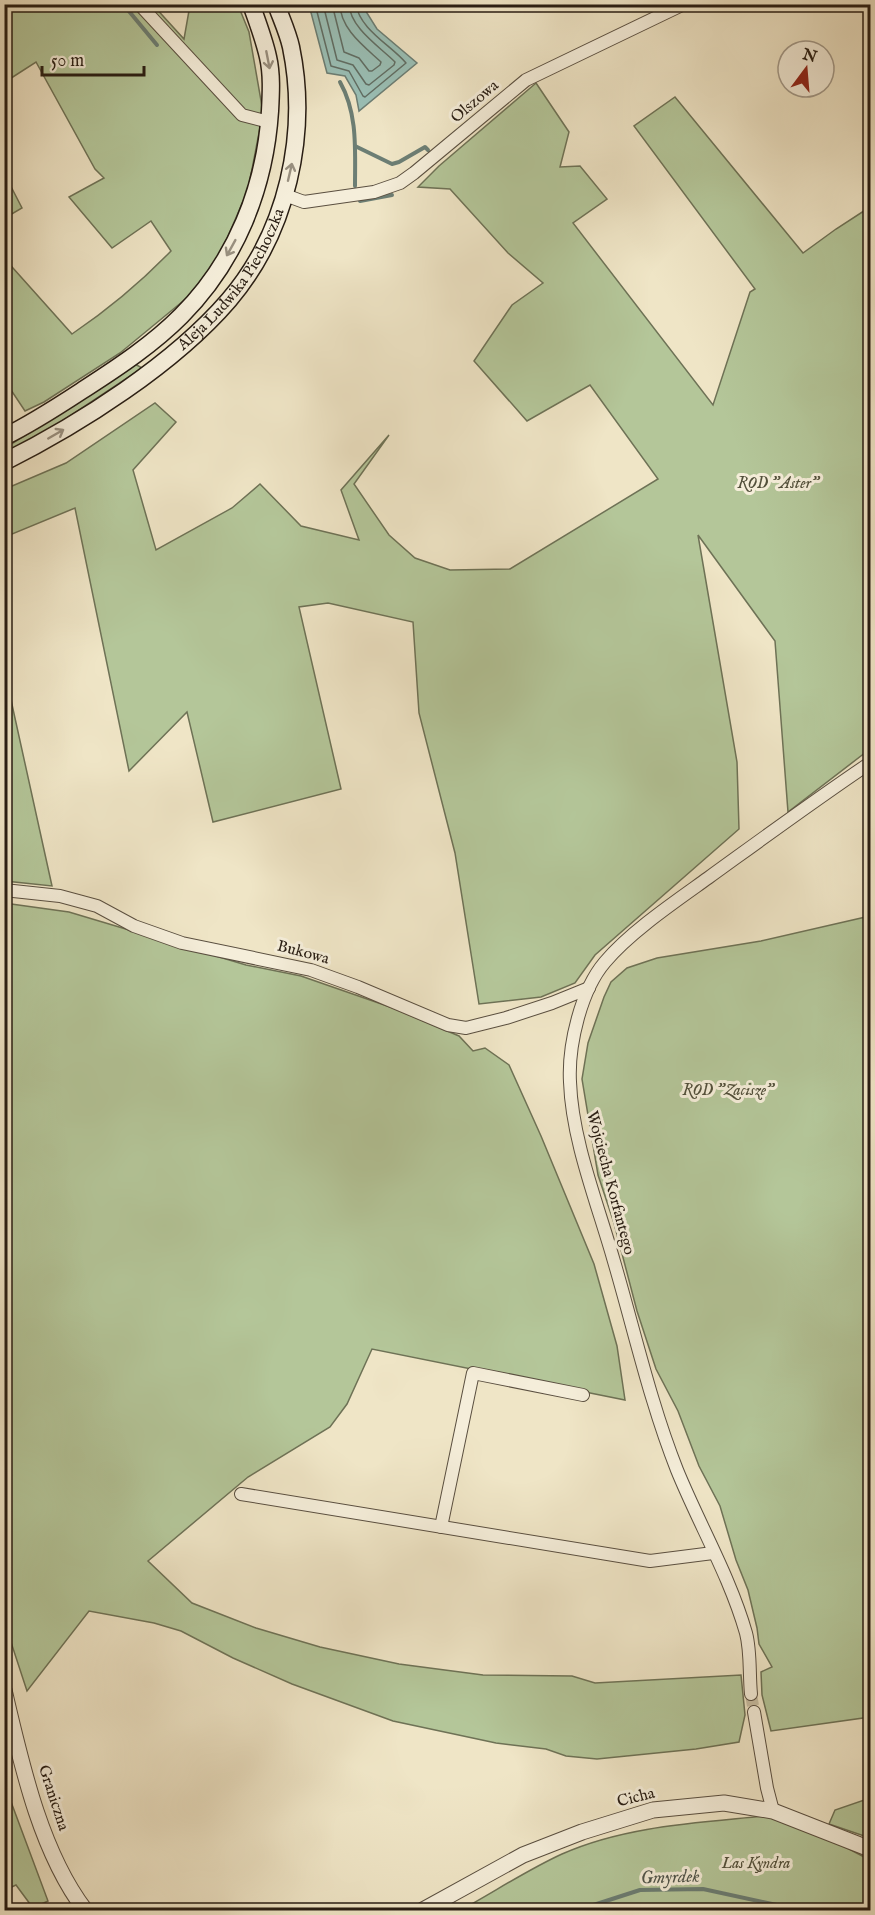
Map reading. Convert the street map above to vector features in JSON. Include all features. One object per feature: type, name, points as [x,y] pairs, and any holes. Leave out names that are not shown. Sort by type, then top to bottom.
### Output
[{"type":"main road","name":"Aleja Ludwika Piechoczka","points":[[4,437],[53,409],[150,345],[202,293],[230,251],[250,207],[264,165],[269,122],[268,57],[251,4]]},
{"type":"main road","name":"Aleja Ludwika Piechoczka","points":[[4,462],[65,429],[166,359],[199,331],[228,301],[252,267],[285,195],[296,137],[297,92],[291,46],[276,4]]},
{"type":"street","points":[[139,4],[242,115],[269,122]]},
{"type":"street","name":"Olszowa","points":[[285,195],[304,202],[374,192],[399,183],[526,80],[684,4]]},
{"type":"street","name":"Wojciecha Korfantego","points":[[751,1694],[746,1636],[730,1590],[676,1468],[657,1410],[574,1121],[569,1080],[573,1046],[579,1015],[589,988],[604,963],[627,941],[803,808],[870,763]]},
{"type":"street","name":"Bukowa","points":[[4,890],[60,896],[97,906],[134,926],[182,943],[311,970],[448,1025],[466,1028],[506,1018],[589,988]]},
{"type":"street","points":[[441,1527],[473,1374],[583,1395]]},
{"type":"street","points":[[241,1494],[650,1560],[713,1552]]},
{"type":"street","name":"Graniczna","points":[[4,1690],[26,1777],[52,1852],[69,1890],[85,1911]]},
{"type":"street","points":[[754,1712],[773,1811]]},
{"type":"street","name":"Cicha","points":[[423,1911],[523,1855],[582,1832],[652,1810],[724,1803],[773,1811],[870,1849]]},
{"type":"street","points":[[69,1890],[76,1911]]},
{"type":"green space","points":[[5,5],[153,5],[184,39],[190,5],[238,5],[249,32],[263,112],[248,190],[212,273],[188,297],[120,353],[44,402],[25,411],[5,381],[4,258],[72,334],[124,295],[171,251],[151,221],[112,248],[69,197],[104,178],[95,169],[36,62],[5,82]]},
{"type":"green space","name":"ROD \"Aster\"","points":[[536,83],[569,132],[560,167],[580,166],[607,199],[573,223],[713,405],[750,292],[755,289],[634,126],[675,97],[803,253],[870,207],[870,749],[788,812],[775,641],[698,535],[737,762],[739,829],[595,955],[575,983],[541,997],[479,1004],[455,853],[419,713],[413,622],[328,603],[299,607],[341,789],[213,822],[187,712],[129,771],[75,508],[5,537],[5,489],[66,463],[155,403],[176,422],[133,470],[156,550],[232,508],[260,484],[301,526],[359,540],[341,490],[389,435],[354,484],[389,535],[415,558],[450,570],[510,569],[658,479],[590,385],[527,421],[474,361],[512,305],[543,283],[508,253],[450,189],[418,187],[439,166]]},
{"type":"green space","points":[[5,175],[22,208],[4,218]]},
{"type":"green space","points":[[135,364],[142,368],[32,441],[5,454],[5,446]]},
{"type":"green space","points":[[11,700],[52,886],[5,881],[4,702]]},
{"type":"green space","points":[[4,903],[69,912],[246,965],[301,976],[393,1008],[459,1036],[473,1051],[485,1048],[509,1065],[594,1264],[617,1346],[625,1400],[372,1349],[347,1404],[330,1427],[248,1477],[148,1561],[192,1603],[256,1628],[320,1647],[399,1664],[483,1675],[572,1676],[595,1683],[741,1675],[745,1715],[739,1742],[696,1749],[597,1759],[566,1756],[546,1749],[496,1743],[393,1721],[292,1684],[233,1658],[181,1631],[154,1623],[89,1611],[27,1691],[4,1621]]},
{"type":"green space","name":"ROD \"Zacisze\"","points":[[870,916],[870,1717],[771,1731],[762,1695],[761,1672],[772,1667],[759,1644],[748,1590],[736,1560],[720,1506],[699,1466],[678,1411],[656,1369],[637,1311],[614,1223],[598,1175],[582,1079],[588,1043],[604,997],[611,982],[627,968],[657,958],[761,941]]},
{"type":"green space","points":[[4,1783],[48,1901],[33,1908],[16,1885],[5,1890]]},
{"type":"green space","points":[[870,1798],[870,1838],[829,1824],[835,1810]]},
{"type":"green space","name":"Las Kyndra","points":[[765,1816],[826,1837],[870,1860],[870,1910],[461,1910],[562,1854],[611,1837],[661,1827]]},
{"type":"water","points":[[309,5],[362,5],[377,29],[417,63],[359,111],[356,95],[345,76],[327,73]]},
{"type":"waterway","points":[[123,4],[157,45]]},
{"type":"waterway","points":[[340,82],[353,119],[355,186]]},
{"type":"waterway","points":[[355,146],[392,164],[425,147],[428,150]]},
{"type":"waterway","points":[[360,201],[392,195]]},
{"type":"waterway","name":"Gmyrdek","points":[[578,1910],[640,1890],[703,1889],[800,1910]]},
{"type":"tunnel","points":[[751,1694],[754,1712]]}]
